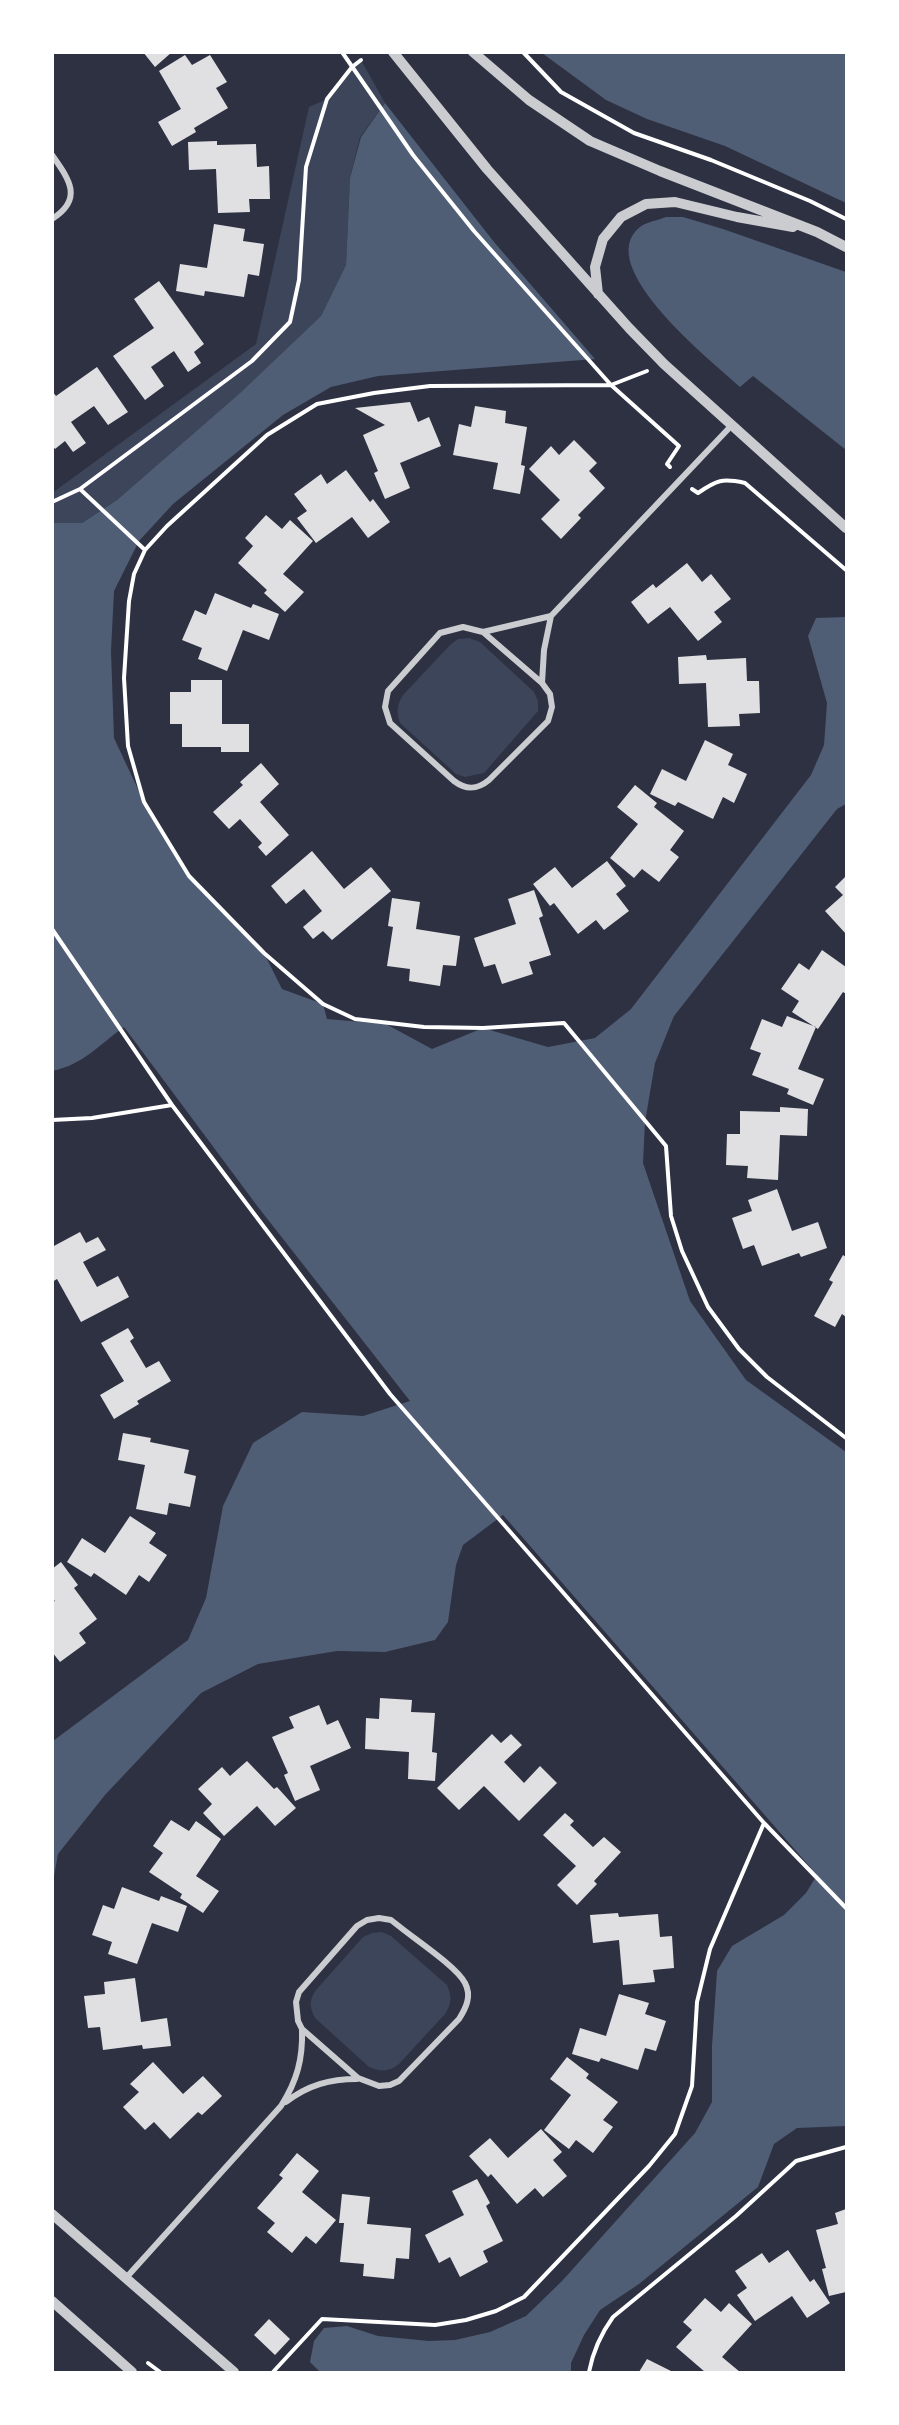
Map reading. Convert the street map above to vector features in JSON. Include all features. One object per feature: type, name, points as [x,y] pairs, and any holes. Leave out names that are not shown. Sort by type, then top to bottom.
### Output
[{"type":"street","points":[[393,52],[487,169],[598,295],[664,364],[846,528]]},
{"type":"street","points":[[473,52],[529,100],[590,141],[817,232],[846,247]]},
{"type":"street","points":[[52,155],[69,179],[71,189],[67,208],[52,219]]},
{"type":"street","points":[[598,295],[595,267],[603,239],[621,217],[646,204],[675,201],[737,217],[817,232]]},
{"type":"street","points":[[542,684],[544,650],[551,616],[732,425]]},
{"type":"street","points":[[483,632],[542,684],[550,694],[552,707],[548,721],[539,731],[481,787],[471,789],[462,787],[454,781],[390,723],[386,716],[388,691],[440,633],[463,627],[483,632],[551,616]]},
{"type":"street","points":[[125,2279],[281,2106],[292,2089],[303,2050],[302,2029],[296,2011],[299,1992],[357,1926],[368,1920],[379,1918],[391,1920],[457,1973],[465,1983],[468,1996],[466,2008],[459,2019],[399,2081],[379,2086],[358,2079],[337,2079],[317,2084],[298,2093],[281,2106]]},
{"type":"street","points":[[302,2029],[358,2079]]},
{"type":"street","points":[[52,2214],[234,2373]]},
{"type":"street","points":[[52,2301],[132,2373]]},
{"type":"path","points":[[342,52],[413,155],[474,231],[611,385],[679,446],[667,464],[680,479],[698,493],[714,482],[726,479],[745,483],[846,570]]},
{"type":"path","points":[[524,52],[561,92],[633,133],[711,160],[810,201],[846,219]]},
{"type":"path","points":[[52,502],[80,489],[252,361],[290,322],[299,280],[306,167],[327,99],[352,67],[361,60]]},
{"type":"path","points":[[664,364],[611,385],[430,386],[374,393],[317,404],[267,435],[167,526],[146,550],[134,574],[126,628],[124,678],[128,746],[144,802],[189,876],[264,953],[323,1004],[355,1019],[424,1027],[483,1028],[564,1023],[666,1146],[671,1216],[682,1251],[708,1307],[739,1349],[767,1377],[846,1438]]},
{"type":"path","points":[[80,489],[146,550]]},
{"type":"path","points":[[52,929],[172,1104],[390,1394],[764,1823],[846,1908]]},
{"type":"path","points":[[52,1120],[92,1118],[172,1104]]},
{"type":"path","points":[[273,2373],[322,2319],[435,2325],[466,2320],[496,2311],[524,2297],[649,2166],[675,2134],[692,2086],[697,2002],[710,1949],[764,1823]]},
{"type":"path","points":[[589,2373],[593,2350],[613,2317],[736,2216],[796,2162],[846,2147]]},
{"type":"shaded area","points":[[542,53],[846,53],[846,203],[725,146],[647,119],[606,100]]},
{"type":"shaded area","points":[[361,60],[385,103],[360,137],[350,178],[346,265],[321,316],[240,393],[117,500],[82,523],[53,523],[52,493],[256,344],[309,107],[327,99]]},
{"type":"shaded area","points":[[385,103],[494,242],[595,359],[378,376],[331,387],[283,415],[173,504],[139,541],[114,591],[111,651],[114,738],[144,802],[189,876],[264,953],[282,989],[323,1004],[327,1019],[386,1024],[432,1049],[483,1028],[548,1047],[595,1038],[631,1009],[811,775],[824,745],[827,703],[808,636],[816,618],[846,617],[846,804],[837,809],[674,1016],[655,1063],[645,1122],[643,1163],[690,1301],[746,1380],[846,1452],[846,2126],[797,2128],[774,2144],[758,2187],[639,2284],[600,2310],[584,2335],[571,2363],[571,2372],[320,2372],[310,2362],[314,2341],[324,2328],[347,2326],[378,2336],[429,2341],[455,2340],[490,2332],[526,2316],[562,2281],[695,2133],[712,2102],[712,2046],[717,1971],[732,1946],[784,1915],[806,1893],[817,1875],[503,1515],[463,1545],[456,1565],[448,1622],[435,1640],[385,1652],[337,1651],[258,1664],[201,1693],[105,1795],[58,1854],[53,1882],[53,1741],[188,1640],[206,1598],[223,1506],[253,1443],[302,1412],[363,1416],[410,1401],[258,1207],[124,1027],[82,1059],[52,1071],[53,523],[82,523],[117,500],[240,393],[321,316],[346,265],[350,178],[361,137]]},
{"type":"shaded area","points":[[666,217],[683,217],[723,229],[846,272],[846,450],[753,376],[740,387],[661,312],[643,288],[631,265],[629,244],[640,227]]},
{"type":"shaded area","points":[[469,638],[480,642],[534,692],[538,701],[538,711],[484,773],[465,777],[456,774],[400,723],[398,705],[403,695],[450,645],[458,639]]},
{"type":"shaded area","points":[[382,1932],[391,1936],[447,1985],[450,2000],[445,2014],[399,2064],[392,2069],[377,2070],[369,2067],[315,2018],[311,2004],[316,1990],[363,1937]]},
{"type":"building","points":[[143,52],[172,52],[155,67]]},
{"type":"building","points":[[185,55],[192,65],[210,55],[227,82],[216,88],[228,108],[194,128],[196,132],[172,146],[158,122],[181,109],[159,71]]},
{"type":"building","points":[[217,141],[217,145],[256,144],[257,167],[269,166],[270,199],[249,199],[250,212],[218,213],[216,169],[189,170],[188,142]]},
{"type":"building","points":[[214,224],[245,229],[243,241],[264,244],[259,276],[248,274],[244,297],[205,291],[204,296],[176,291],[180,264],[207,268]]},
{"type":"building","points":[[159,281],[204,344],[194,352],[201,363],[188,372],[174,351],[151,367],[164,386],[145,400],[113,356],[154,328],[134,299]]},
{"type":"building","points":[[97,367],[128,412],[108,425],[94,406],[71,422],[86,443],[73,452],[65,441],[55,449],[52,445],[52,391],[56,396]]},
{"type":"building","points":[[410,402],[418,422],[429,417],[441,446],[400,463],[410,488],[385,499],[374,473],[378,471],[363,435],[385,425],[355,408]]},
{"type":"building","points":[[475,406],[506,411],[505,423],[527,427],[521,465],[525,466],[520,494],[493,489],[498,463],[453,455],[459,424],[471,427]]},
{"type":"building","points":[[574,440],[597,463],[589,471],[605,488],[578,515],[581,518],[561,539],[541,519],[560,500],[529,469],[551,446],[559,455]]},
{"type":"building","points":[[346,470],[370,502],[373,499],[390,522],[368,538],[352,517],[316,543],[297,518],[307,511],[294,494],[321,474],[327,484]]},
{"type":"building","points":[[266,515],[282,529],[290,520],[313,541],[283,574],[304,592],[285,612],[264,593],[267,590],[238,563],[253,546],[245,538]]},
{"type":"building","points":[[687,563],[702,582],[711,574],[731,599],[714,612],[722,622],[698,641],[670,607],[648,624],[631,602],[653,584],[656,588]]},
{"type":"building","points":[[215,593],[251,608],[253,604],[279,614],[269,640],[243,630],[227,671],[198,659],[202,648],[182,640],[195,610],[206,615]]},
{"type":"building","points":[[706,655],[707,660],[746,658],[747,681],[759,681],[760,713],[739,714],[740,726],[708,727],[706,683],[679,684],[678,657]]},
{"type":"building","points":[[191,680],[222,680],[222,724],[249,724],[249,752],[221,752],[221,747],[182,747],[182,724],[170,724],[170,692],[191,692]]},
{"type":"building","points":[[705,740],[733,754],[728,765],[747,774],[734,803],[723,797],[713,819],[678,802],[675,806],[650,794],[662,769],[686,781]]},
{"type":"building","points":[[261,763],[279,784],[260,802],[289,835],[266,856],[258,847],[262,843],[240,819],[229,829],[213,812],[243,785],[240,782]]},
{"type":"building","points":[[635,785],[657,803],[654,807],[684,831],[670,850],[679,857],[659,882],[642,869],[634,878],[610,858],[638,824],[617,807]]},
{"type":"building","points":[[312,851],[344,889],[371,867],[391,891],[332,940],[323,931],[313,939],[303,927],[322,911],[304,889],[286,904],[271,886]]},
{"type":"building","points":[[607,861],[626,886],[616,894],[629,911],[604,930],[596,920],[578,934],[554,903],[550,906],[533,884],[555,867],[572,888]]},
{"type":"building","points":[[846,876],[846,934],[825,911],[843,895],[835,887]]},
{"type":"building","points":[[534,890],[543,916],[539,918],[551,955],[529,962],[533,974],[502,984],[495,964],[484,967],[474,938],[516,924],[508,899]]},
{"type":"building","points":[[392,898],[420,902],[416,929],[460,936],[456,966],[443,965],[440,986],[409,981],[410,969],[387,966],[393,927],[388,926]]},
{"type":"building","points":[[822,950],[846,967],[846,994],[843,992],[818,1029],[792,1012],[799,1001],[781,989],[799,963],[809,970]]},
{"type":"building","points":[[787,1016],[816,1027],[798,1069],[824,1079],[813,1105],[787,1094],[789,1089],[752,1075],[761,1053],[750,1049],[762,1019],[782,1027]]},
{"type":"building","points":[[780,1107],[808,1109],[807,1136],[780,1135],[778,1180],[747,1178],[748,1166],[726,1165],[727,1134],[740,1134],[740,1111],[780,1112]]},
{"type":"building","points":[[777,1189],[792,1231],[818,1222],[827,1248],[801,1257],[799,1253],[762,1266],[754,1245],[743,1249],[732,1218],[752,1211],[748,1200]]},
{"type":"building","points":[[80,1232],[86,1243],[98,1237],[106,1250],[83,1262],[97,1287],[118,1276],[129,1297],[81,1322],[57,1279],[52,1282],[52,1247]]},
{"type":"building","points":[[843,1255],[846,1257],[846,1317],[842,1314],[835,1327],[814,1316],[833,1282],[829,1280]]},
{"type":"building","points":[[128,1328],[134,1338],[130,1341],[146,1368],[159,1361],[171,1381],[137,1401],[139,1404],[114,1419],[100,1395],[124,1381],[101,1343]]},
{"type":"building","points":[[123,1433],[151,1438],[150,1442],[189,1450],[184,1473],[196,1476],[190,1507],[169,1503],[167,1515],[136,1509],[145,1465],[118,1460]]},
{"type":"building","points":[[130,1516],[156,1533],[149,1543],[167,1555],[149,1582],[139,1575],[126,1595],[94,1573],[91,1577],[67,1562],[82,1538],[105,1553]]},
{"type":"building","points":[[61,1562],[78,1585],[74,1588],[97,1619],[79,1633],[86,1643],[60,1662],[52,1652],[52,1602],[55,1601],[52,1598],[52,1569]]},
{"type":"building","points":[[380,1698],[412,1700],[411,1712],[435,1713],[432,1752],[437,1753],[435,1781],[408,1779],[409,1752],[365,1749],[366,1718],[379,1719]]},
{"type":"building","points":[[319,1705],[327,1725],[338,1720],[351,1748],[310,1766],[320,1790],[295,1801],[284,1775],[288,1773],[272,1737],[294,1728],[289,1717]]},
{"type":"building","points":[[492,1734],[501,1743],[511,1734],[522,1745],[504,1762],[524,1783],[540,1766],[557,1783],[519,1821],[484,1786],[459,1810],[437,1788]]},
{"type":"building","points":[[247,1761],[274,1789],[277,1787],[296,1808],[275,1826],[257,1806],[224,1836],[203,1813],[212,1804],[198,1789],[222,1767],[230,1776]]},
{"type":"building","points":[[565,1813],[574,1821],[570,1825],[593,1847],[604,1837],[621,1852],[594,1881],[597,1884],[577,1905],[557,1885],[576,1866],[543,1835]]},
{"type":"building","points":[[171,1820],[189,1831],[196,1821],[221,1839],[196,1876],[219,1891],[203,1913],[180,1898],[182,1894],[149,1872],[163,1853],[153,1846]]},
{"type":"building","points":[[122,1887],[159,1901],[161,1896],[187,1906],[178,1932],[152,1923],[137,1964],[108,1954],[112,1942],[92,1935],[103,1905],[114,1909]]},
{"type":"building","points":[[618,1913],[619,1917],[658,1914],[660,1937],[672,1936],[674,1968],[653,1970],[655,1982],[623,1985],[619,1940],[593,1943],[590,1915]]},
{"type":"building","points":[[135,1978],[141,2022],[167,2018],[171,2046],[143,2049],[142,2045],[103,2050],[100,2027],[88,2028],[84,1996],[105,1994],[104,1982]]},
{"type":"building","points":[[619,1994],[649,2003],[645,2014],[666,2021],[656,2051],[645,2048],[638,2070],[601,2058],[599,2062],[572,2054],[580,2028],[606,2036]]},
{"type":"building","points":[[567,2057],[589,2074],[586,2078],[618,2102],[603,2120],[613,2127],[593,2153],[576,2140],[569,2149],[544,2130],[571,2095],[550,2079]]},
{"type":"building","points":[[153,2062],[183,2094],[203,2076],[222,2096],[202,2115],[198,2112],[170,2139],[154,2122],[145,2130],[123,2107],[139,2092],[130,2084]]},
{"type":"building","points":[[541,2129],[562,2152],[553,2160],[567,2176],[543,2197],[535,2188],[517,2204],[491,2174],[488,2177],[469,2156],[490,2138],[508,2158]]},
{"type":"building","points":[[297,2153],[319,2171],[302,2192],[336,2220],[316,2244],[306,2236],[292,2253],[267,2232],[275,2223],[257,2208],[283,2178],[279,2175]]},
{"type":"building","points":[[477,2179],[490,2203],[486,2206],[503,2241],[483,2251],[488,2262],[460,2277],[450,2257],[439,2263],[425,2235],[464,2215],[452,2191]]},
{"type":"building","points":[[342,2194],[370,2197],[367,2224],[411,2228],[409,2259],[396,2258],[394,2279],[363,2276],[364,2264],[340,2262],[344,2223],[339,2223]]},
{"type":"building","points":[[846,2209],[846,2292],[829,2296],[822,2269],[826,2268],[816,2230],[838,2224],[835,2213]]},
{"type":"building","points":[[788,2250],[810,2282],[814,2279],[830,2303],[807,2318],[792,2296],[755,2321],[737,2295],[747,2288],[735,2271],[762,2253],[769,2263]]},
{"type":"building","points":[[705,2298],[721,2312],[729,2303],[752,2324],[722,2357],[740,2372],[705,2372],[676,2347],[692,2330],[683,2322]]},
{"type":"building","points":[[269,2319],[290,2339],[275,2355],[254,2335]]},
{"type":"building","points":[[647,2359],[673,2372],[639,2372]]}]
